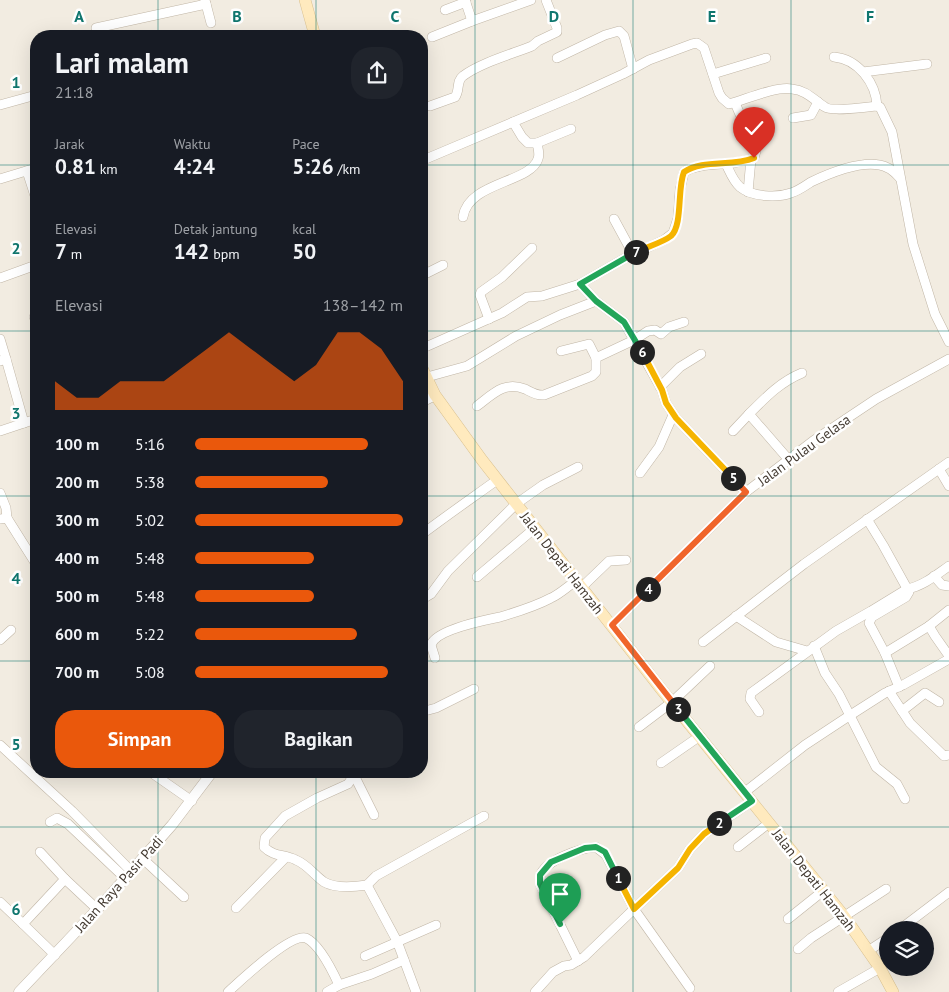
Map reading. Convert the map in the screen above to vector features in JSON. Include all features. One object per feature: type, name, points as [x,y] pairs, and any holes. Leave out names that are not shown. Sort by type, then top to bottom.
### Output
[{"type":"main road","points":[[305,0],[313,30]]},
{"type":"main road","name":"Jalan Depati Hamzah","points":[[428,381],[435,395],[497,480],[844,916],[879,967]]},
{"type":"main road","name":"Jalan Depati Hamzah","points":[[884,976],[893,992]]},
{"type":"street","points":[[432,37],[517,2],[531,0]]},
{"type":"street","points":[[430,106],[455,97],[462,76],[532,46],[557,32],[546,0]]},
{"type":"street","points":[[445,10],[465,1],[472,21]]},
{"type":"street","points":[[96,28],[206,2],[211,23]]},
{"type":"street","points":[[557,58],[605,35],[619,31],[624,36],[633,69]]},
{"type":"street","points":[[428,158],[577,95],[649,60],[697,43],[704,48],[722,98],[729,104],[757,94],[790,88],[810,96],[826,108],[833,110],[878,106]]},
{"type":"street","points":[[834,57],[844,58],[852,62],[863,72],[877,95],[878,106],[882,110],[892,132],[913,244],[935,314],[949,342]]},
{"type":"street","points":[[713,74],[766,58]]},
{"type":"street","points":[[863,72],[927,64]]},
{"type":"street","points":[[0,105],[30,97]]},
{"type":"street","points":[[793,118],[811,115],[818,102]]},
{"type":"street","points":[[428,346],[502,313],[527,297],[542,296],[580,284],[673,234],[678,218],[680,190],[684,172],[701,166],[751,159],[756,154],[735,103]]},
{"type":"street","points":[[513,122],[522,138],[528,143],[537,143],[570,129]]},
{"type":"street","points":[[463,217],[464,209],[471,200],[535,165],[539,155],[537,143]]},
{"type":"street","points":[[748,192],[751,159]]},
{"type":"street","points":[[726,164],[732,178],[739,187],[748,192],[769,196],[793,193],[825,175],[853,166],[883,166],[893,171],[900,178]]},
{"type":"street","points":[[0,179],[30,170]]},
{"type":"street","points":[[614,219],[633,254]]},
{"type":"street","points":[[489,318],[480,295],[481,292],[502,277],[532,248]]},
{"type":"street","points":[[428,272],[443,265]]},
{"type":"street","points":[[0,278],[30,268]]},
{"type":"street","points":[[580,284],[596,301],[624,322],[660,387],[666,403],[746,492]]},
{"type":"street","points":[[428,376],[467,366],[516,336],[560,315],[596,301]]},
{"type":"street","points":[[596,358],[653,329],[662,334],[668,327],[684,322]]},
{"type":"street","points":[[0,339],[3,360],[24,423]]},
{"type":"street","points":[[477,406],[507,386],[516,386],[539,396],[592,376],[596,372],[596,358],[589,344],[560,351]]},
{"type":"street","points":[[660,387],[680,367],[701,354]]},
{"type":"street","name":"Jalan Pulau Gelasa","points":[[612,625],[746,492],[814,441],[876,399],[949,359]]},
{"type":"street","points":[[733,431],[779,386],[788,379],[802,373]]},
{"type":"street","points":[[428,398],[435,395]]},
{"type":"street","points":[[640,473],[659,446],[674,414]]},
{"type":"street","points":[[749,414],[789,460]]},
{"type":"street","points":[[0,431],[30,421]]},
{"type":"street","points":[[703,642],[867,519],[949,462]]},
{"type":"street","points":[[428,596],[448,572],[516,504],[543,485],[578,467]]},
{"type":"street","points":[[939,469],[949,486]]},
{"type":"street","points":[[428,529],[497,480]]},
{"type":"street","points":[[0,493],[6,508],[3,519],[30,556]]},
{"type":"street","points":[[867,519],[907,589],[908,595],[872,617],[869,623],[885,653],[899,687]]},
{"type":"street","points":[[477,577],[535,528]]},
{"type":"street","points":[[26,551],[30,551]]},
{"type":"street","points":[[435,658],[430,645],[434,640],[461,626],[501,616],[552,598],[579,584],[609,561],[626,560]]},
{"type":"street","points":[[759,712],[750,699],[751,693],[836,631],[907,589],[914,588],[949,566]]},
{"type":"street","points":[[934,576],[942,585],[949,586]]},
{"type":"street","points":[[885,653],[930,626],[949,610]]},
{"type":"street","points":[[736,616],[776,642],[810,649],[839,694],[876,767],[897,784],[905,799]]},
{"type":"street","points":[[535,992],[553,972],[564,966],[571,965],[584,957],[678,868],[690,849],[704,834],[798,750],[889,691],[949,657],[930,626]]},
{"type":"street","points":[[0,640],[11,630]]},
{"type":"street","points":[[639,727],[672,702],[710,666]]},
{"type":"street","points":[[428,710],[474,689]]},
{"type":"street","points":[[889,691],[910,723],[942,754],[947,756],[949,754]]},
{"type":"street","points":[[902,711],[926,693],[939,702]]},
{"type":"street","points":[[661,763],[700,736]]},
{"type":"street","points":[[0,745],[30,772]]},
{"type":"street","points":[[36,778],[72,811],[128,874]]},
{"type":"street","points":[[159,778],[192,801]]},
{"type":"street","name":"Jalan Raya Pasir Padi","points":[[20,992],[172,825],[208,778]]},
{"type":"street","points":[[351,778],[348,784],[317,798],[285,816],[265,838],[264,847],[270,853],[296,859],[311,869],[325,883],[341,887],[367,885],[376,876],[484,816]]},
{"type":"street","points":[[356,778],[374,815]]},
{"type":"street","points":[[50,822],[57,818],[63,820],[128,874]]},
{"type":"street","points":[[738,847],[769,823]]},
{"type":"street","points":[[578,961],[540,884],[540,875],[551,862],[585,848],[596,847],[606,855],[634,909],[690,988]]},
{"type":"street","points":[[40,852],[97,909]]},
{"type":"street","points":[[236,908],[286,857]]},
{"type":"street","points":[[142,858],[184,896]]},
{"type":"street","points":[[23,924],[65,879]]},
{"type":"street","points":[[367,885],[397,941],[416,992]]},
{"type":"street","points":[[798,949],[811,938],[886,889]]},
{"type":"street","points":[[788,919],[823,890]]},
{"type":"street","points":[[911,921],[949,892]]},
{"type":"street","points":[[0,902],[55,955]]},
{"type":"street","points":[[365,956],[436,925]]},
{"type":"street","points":[[228,992],[242,978],[288,944],[295,939],[304,937],[315,946],[331,969],[339,985]]},
{"type":"street","points":[[868,951],[879,944]]},
{"type":"street","points":[[327,992],[339,985],[372,974],[404,960]]},
{"type":"street","points":[[838,992],[879,969]]},
{"type":"route","points":[[560,924],[540,884],[540,875],[551,862],[585,848],[596,847],[605,852],[634,909],[678,868],[690,849],[704,834],[752,801],[612,625],[746,492],[676,418],[666,403],[662,390],[646,359],[624,322],[596,301],[580,284],[627,257],[673,234],[678,218],[681,178],[688,169],[754,158]]}]
